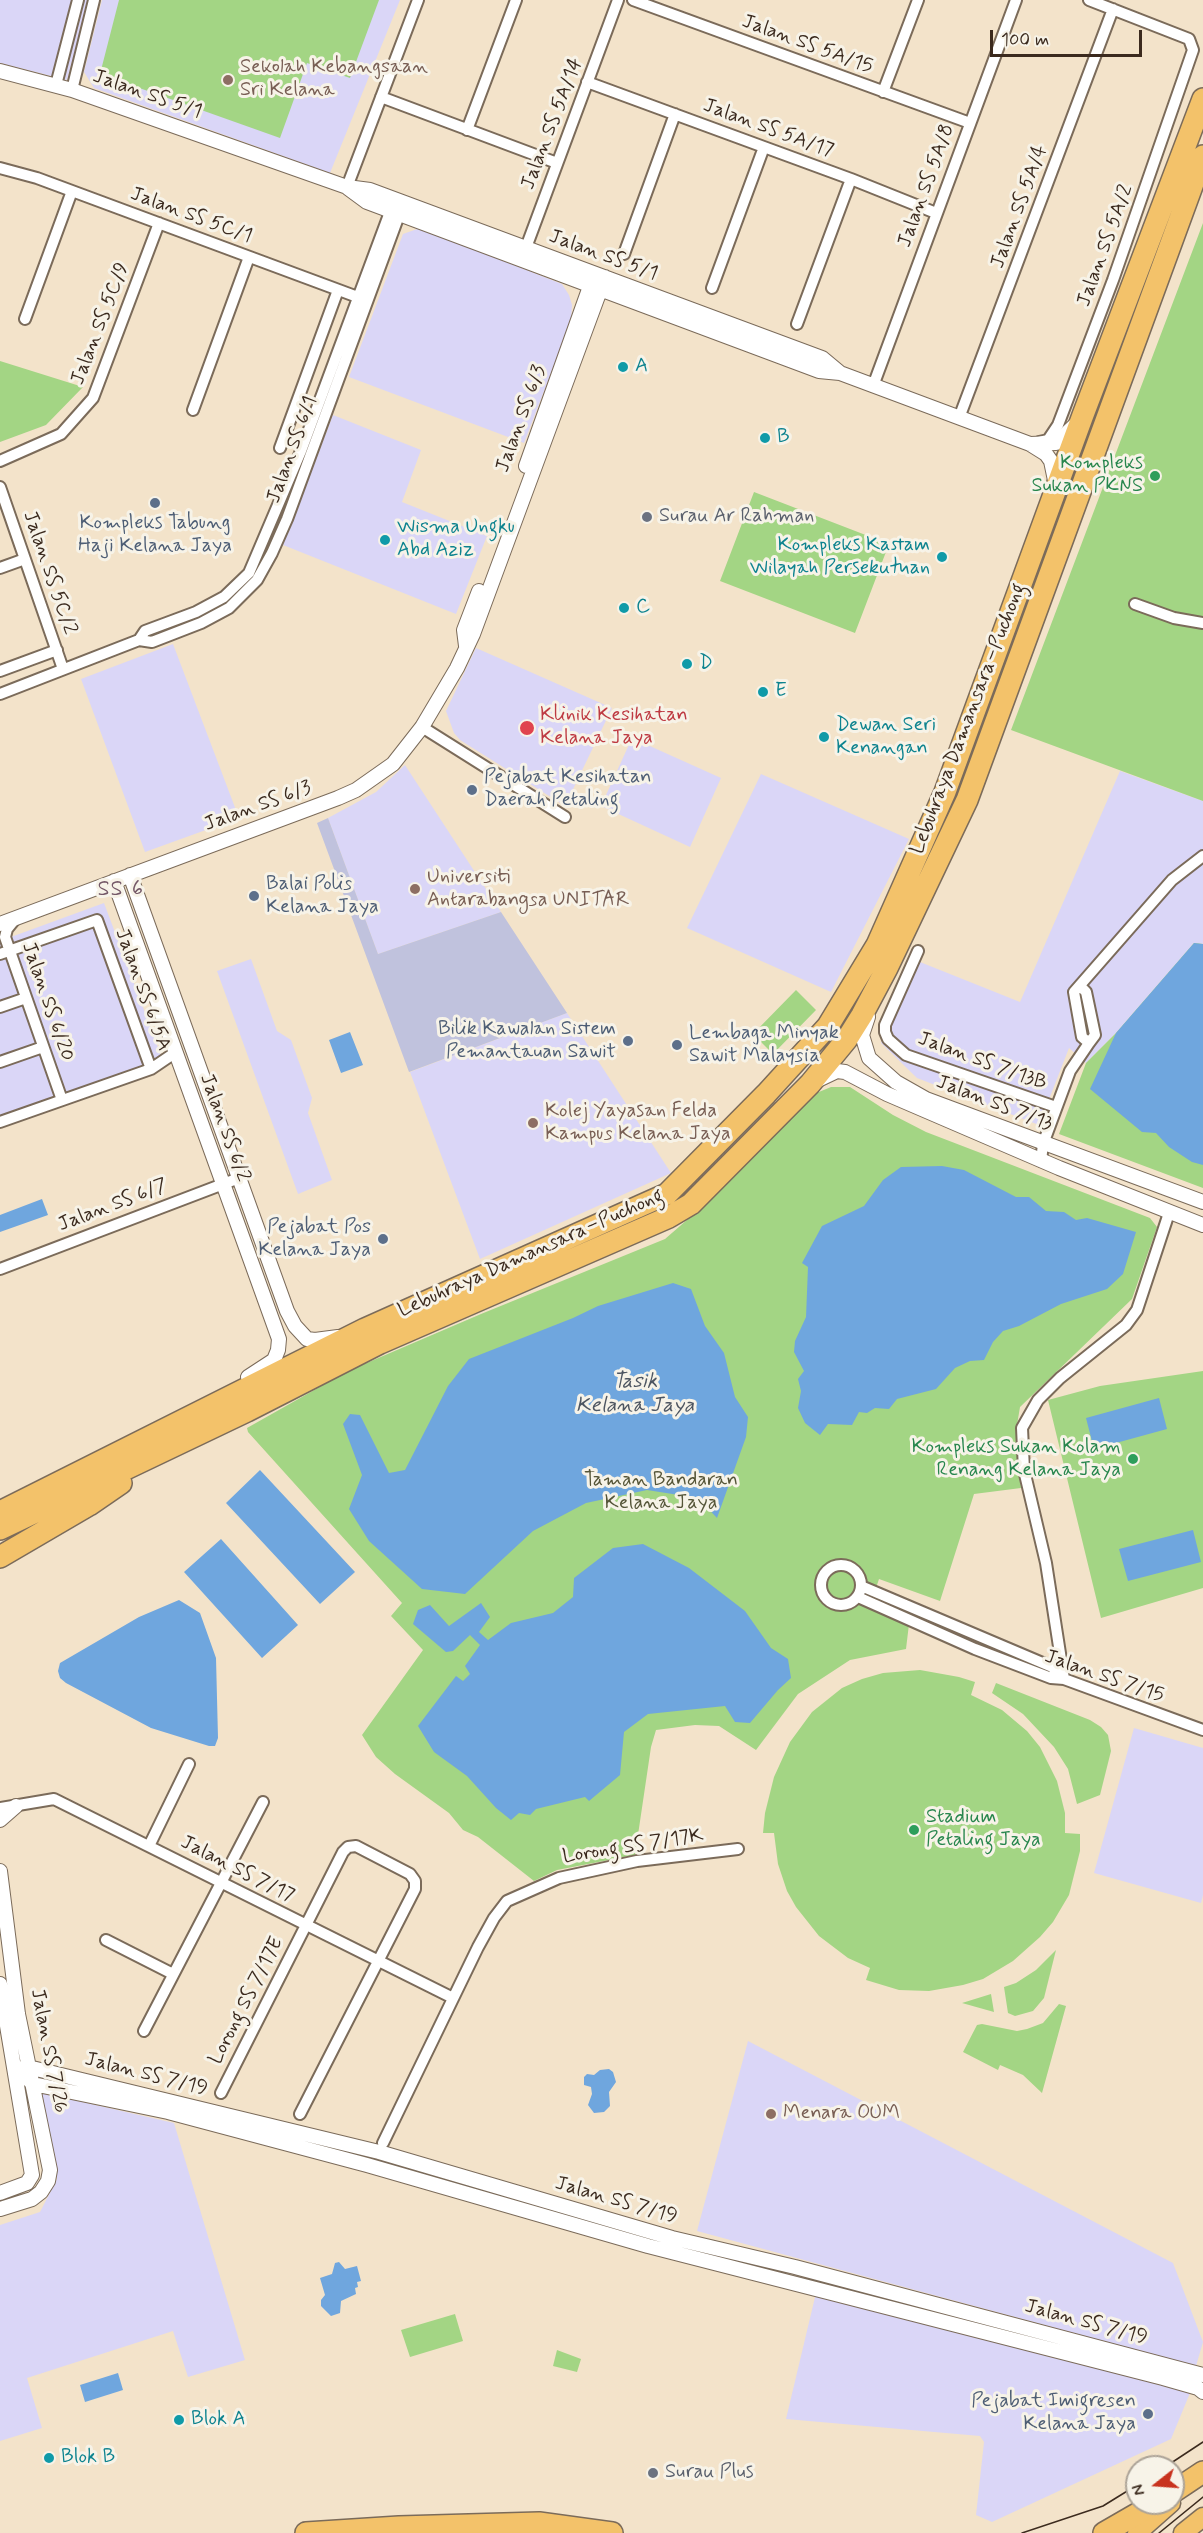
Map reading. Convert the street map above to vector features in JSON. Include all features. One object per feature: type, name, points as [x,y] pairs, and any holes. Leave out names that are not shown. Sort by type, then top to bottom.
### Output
[{"type":"highway","name":"Lebuhraya Damansara–Puchong","points":[[0,1512],[365,1329],[667,1194],[766,1094],[828,1026],[877,945],[945,792],[1083,415],[1203,99]]},
{"type":"highway","name":"Lebuhraya Damansara–Puchong","points":[[0,1529],[184,1442],[380,1343],[669,1217],[691,1204],[810,1084],[847,1040],[887,968],[967,800],[1203,156]]},
{"type":"highway","points":[[0,1499],[249,1377],[338,1336],[355,1329],[365,1329]]},
{"type":"highway","points":[[0,1557],[89,1505],[158,1456],[184,1442]]},
{"type":"highway","points":[[0,1538],[117,1473]]},
{"type":"highway","points":[[1185,2484],[1202,2473]]},
{"type":"highway","points":[[1104,2533],[1135,2515]]},
{"type":"highway","points":[[306,2533],[399,2527],[539,2523],[612,2533]]},
{"type":"main road","points":[[1185,2489],[1202,2473]]},
{"type":"main road","points":[[1137,2533],[1157,2515]]},
{"type":"main road","points":[[1183,2533],[1203,2517]]},
{"type":"street","points":[[56,85],[78,0]]},
{"type":"street","points":[[72,90],[94,0]]},
{"type":"street","points":[[347,187],[418,0]]},
{"type":"street","points":[[467,130],[516,0]]},
{"type":"street","name":"Jalan SS 5A/14","points":[[523,254],[618,0]]},
{"type":"street","name":"Jalan SS 5A/15","points":[[633,0],[970,123]]},
{"type":"street","points":[[883,92],[918,0]]},
{"type":"street","name":"Jalan SS 5A/8","points":[[873,386],[1016,0]]},
{"type":"street","points":[[1089,0],[1113,9]]},
{"type":"street","name":"Jalan SS 5A/2","points":[[1030,444],[1048,440],[1058,425],[1154,166],[1193,50],[1189,39],[1113,9]]},
{"type":"street","name":"Jalan SS 5A/4","points":[[959,418],[1113,9]]},
{"type":"street","name":"Jalan SS 5/1","points":[[0,71],[72,90],[347,187],[370,190],[397,207],[598,282],[822,358],[840,373]]},
{"type":"street","name":"Jalan SS 5A/17","points":[[587,82],[851,179],[936,213]]},
{"type":"street","points":[[381,98],[557,164]]},
{"type":"street","points":[[624,254],[675,114]]},
{"type":"street","points":[[712,288],[764,147]]},
{"type":"street","name":"Jalan SS 5C/1","points":[[0,168],[72,191],[363,299]]},
{"type":"street","points":[[797,324],[851,179]]},
{"type":"street","points":[[25,319],[72,191]]},
{"type":"street","name":"Jalan SS 6/1","points":[[0,694],[139,640],[145,631],[196,612],[224,597],[249,573],[302,452],[397,207]]},
{"type":"street","name":"Jalan SS 5C/9","points":[[0,461],[61,434],[93,398],[159,223]]},
{"type":"street","name":"Jalan SS 5/1","points":[[523,254],[558,274],[598,282],[623,298],[819,371],[840,373],[1030,444],[1046,454],[1051,461],[1056,490]]},
{"type":"street","points":[[193,410],[249,257]]},
{"type":"street","points":[[558,274],[572,284],[585,317],[606,299],[623,298]]},
{"type":"street","name":"Jalan SS 6/3","points":[[0,924],[356,790],[393,764],[422,727],[457,668],[466,646],[464,630],[544,430],[598,282]]},
{"type":"street","points":[[280,448],[338,290]]},
{"type":"street","name":"Jalan SS 5/1","points":[[1030,444],[1056,443],[1083,415]]},
{"type":"street","name":"Jalan SS 5C/2","points":[[0,487],[63,669]]},
{"type":"street","points":[[0,568],[25,559]]},
{"type":"street","points":[[1135,604],[1174,618],[1203,623]]},
{"type":"street","points":[[0,671],[57,650]]},
{"type":"street","points":[[422,727],[565,817]]},
{"type":"street","points":[[1041,1161],[1043,1144],[1070,1071],[1095,1035],[1086,992],[1080,986],[1172,880],[1203,856]]},
{"type":"street","name":"Jalan SS 6/2","points":[[130,876],[287,1311],[295,1326],[307,1339],[315,1341],[338,1336]]},
{"type":"street","name":"Jalan SS 6/2","points":[[114,881],[279,1339],[274,1360],[249,1377]]},
{"type":"street","name":"Jalan SS 6/20","points":[[16,918],[7,929],[5,952],[26,998],[62,1100]]},
{"type":"street","name":"Jalan SS 6/5A","points":[[5,952],[97,920],[151,1069]]},
{"type":"street","name":"Jalan SS 7/13B","points":[[918,951],[885,1025],[888,1039],[906,1055],[922,1062],[1056,1107]]},
{"type":"street","name":"Jalan SS 7/13","points":[[887,968],[862,1035],[866,1051],[873,1063],[896,1082],[926,1099],[1203,1202]]},
{"type":"street","points":[[0,1007],[26,998]]},
{"type":"street","points":[[0,1062],[43,1047]]},
{"type":"street","points":[[0,1122],[151,1069],[176,1052]]},
{"type":"street","name":"Jalan SS 7/13","points":[[810,1084],[837,1071],[845,1072],[887,1094],[1041,1161],[1169,1214],[1203,1225]]},
{"type":"street","name":"Jalan SS 6/7","points":[[0,1269],[239,1178]]},
{"type":"street","points":[[1064,1679],[1046,1563],[1024,1470],[1022,1428],[1038,1400],[1126,1325],[1137,1310],[1169,1214]]},
{"type":"street","points":[[843,1565],[855,1571],[861,1586],[858,1597],[843,1605],[831,1602],[823,1592],[822,1580],[830,1569],[843,1565]]},
{"type":"street","points":[[861,1586],[1052,1667],[1064,1679]]},
{"type":"street","name":"Jalan SS 7/15","points":[[858,1597],[1051,1678],[1064,1679],[1203,1730]]},
{"type":"street","points":[[975,1648],[979,1637]]},
{"type":"street","points":[[148,1846],[189,1764]]},
{"type":"street","points":[[0,1799],[16,1806],[0,1820]]},
{"type":"street","name":"Jalan SS 7/17","points":[[0,1808],[54,1799],[453,1998]]},
{"type":"street","points":[[144,2031],[263,1802]]},
{"type":"street","name":"Lorong SS 7/17E","points":[[221,2093],[305,1924],[343,1852],[348,1847],[356,1846],[410,1874],[415,1881],[415,1889],[379,1961]]},
{"type":"street","name":"Lorong SS 7/17K","points":[[382,2143],[494,1917],[507,1902],[559,1878],[637,1861],[738,1849]]},
{"type":"street","name":"Jalan SS 7/26","points":[[0,1871],[18,2014],[32,2175],[27,2183],[0,2193]]},
{"type":"street","points":[[106,1940],[173,1974]]},
{"type":"street","points":[[300,2114],[379,1961]]},
{"type":"street","name":"Jalan SS 7/26","points":[[0,1984],[23,2076],[49,2156],[50,2170],[48,2181],[41,2192],[32,2199],[0,2209]]},
{"type":"street","name":"Jalan SS 7/19","points":[[23,2076],[379,2152],[672,2238],[795,2267],[1203,2375]]},
{"type":"street","name":"Jalan SS 7/19","points":[[23,2076],[367,2165],[648,2246],[1163,2378],[1198,2388],[1203,2392]]},
{"type":"shaded area","points":[[0,0],[89,0],[67,80],[0,63]]},
{"type":"shaded area","name":"Sekolah Kebangsaan Sri Kelana","points":[[102,0],[400,0],[330,173],[94,88],[84,72]]},
{"type":"shaded area","points":[[420,228],[562,284],[569,295],[572,305],[571,321],[524,443],[349,377],[403,234]]},
{"type":"shaded area","points":[[333,415],[421,450],[402,502],[487,536],[456,614],[283,545]]},
{"type":"shaded area","points":[[173,644],[239,818],[145,852],[81,679]]},
{"type":"shaded area","name":"Klinik Kesihatan Kelana Jaya","points":[[476,648],[612,708],[565,806],[460,740],[454,733],[446,711]]},
{"type":"shaded area","points":[[632,738],[721,778],[690,847],[601,806]]},
{"type":"shaded area","points":[[405,765],[501,912],[378,954],[328,818],[376,792]]},
{"type":"shaded area","points":[[1120,771],[1203,801],[1203,944],[1194,943],[1116,1033],[1086,1063],[1069,1048],[1039,1125],[917,1078],[881,1043],[915,960],[1020,1002]]},
{"type":"shaded area","points":[[761,774],[909,839],[831,992],[687,928]]},
{"type":"shaded area","points":[[328,818],[378,954],[501,912],[567,1013],[409,1072],[317,823]]},
{"type":"shaded area","points":[[104,903],[162,1058],[0,1118],[0,941]]},
{"type":"shaded area","points":[[251,959],[277,1031],[291,1040],[312,1098],[308,1113],[332,1180],[298,1194],[217,971]]},
{"type":"shaded area","name":"Kolej Yayasan Felda Kampus Kelana Jaya","points":[[567,1013],[671,1173],[480,1259],[410,1072]]},
{"type":"shaded area","points":[[1134,1728],[1203,1748],[1203,1895],[1201,1903],[1094,1873]]},
{"type":"shaded area","points":[[748,2041],[1173,2263],[1203,2342],[1196,2366],[697,2231]]},
{"type":"shaded area","points":[[39,2092],[174,2123],[245,2360],[188,2377],[173,2331],[27,2378],[42,2428],[0,2441],[0,2225],[40,2212],[57,2179]]},
{"type":"shaded area","points":[[816,2293],[1190,2393],[1171,2439],[1136,2455],[1125,2455],[1125,2460],[992,2522],[976,2515],[984,2442],[980,2436],[786,2419]]},
{"type":"green space","name":"Sekolah Kebangsaan Sri Kelana","points":[[119,0],[379,0],[350,78],[307,63],[280,138],[100,74]]},
{"type":"green space","name":"Kompleks Sukan PKNS","points":[[1203,223],[1203,801],[1011,730]]},
{"type":"green space","points":[[0,361],[83,387],[46,425],[0,442]]},
{"type":"green space","points":[[754,492],[889,544],[855,633],[720,581]]},
{"type":"green space","points":[[1194,943],[1203,944],[1203,1188],[1059,1134],[1086,1063],[1116,1033]]},
{"type":"green space","points":[[796,990],[816,1010],[773,1054],[753,1034]]},
{"type":"green space","name":"Taman Bandaran Kelana Jaya","points":[[831,1087],[850,1087],[893,1115],[926,1132],[1150,1218],[1157,1227],[1132,1299],[1020,1407],[1017,1425],[1021,1488],[974,1494],[940,1601],[879,1579],[870,1606],[909,1624],[906,1649],[850,1660],[798,1694],[756,1750],[719,1726],[695,1725],[656,1730],[651,1747],[635,1855],[557,1870],[534,1881],[478,1837],[463,1830],[449,1813],[395,1774],[376,1757],[362,1735],[423,1650],[391,1616],[402,1603],[248,1432],[247,1428],[348,1371],[665,1239],[710,1200],[814,1094]]},
{"type":"green space","name":"Kompleks Sukan Kolam Renang Kelana Jaya","points":[[1203,1371],[1203,1588],[1101,1618],[1048,1400],[1100,1386]]},
{"type":"green space","name":"Stadium Petaling Jaya","points":[[920,1670],[975,1682],[971,1695],[1002,1710],[1027,1731],[1040,1747],[1057,1781],[1065,1813],[1065,1833],[1080,1834],[1080,1851],[1069,1895],[1053,1922],[1040,1937],[1013,1961],[983,1979],[929,1991],[899,1990],[866,1980],[870,1968],[848,1958],[819,1936],[796,1907],[787,1891],[778,1864],[774,1833],[763,1833],[765,1813],[774,1777],[790,1742],[812,1712],[842,1688],[862,1679],[883,1673]]},
{"type":"green space","points":[[996,1683],[1090,1720],[1101,1727],[1108,1735],[1111,1751],[1100,1795],[1077,1804],[1068,1769],[1054,1747],[1023,1714],[992,1693]]},
{"type":"green space","points":[[1056,1950],[1044,1998],[1033,2011],[1015,2016],[1008,2013],[1004,1987],[1016,1983],[1036,1970]]},
{"type":"green space","points":[[991,1994],[994,2012],[962,2003]]},
{"type":"green space","points":[[1059,2004],[1066,2006],[1042,2093],[1023,2075],[1000,2065],[998,2070],[963,2052],[977,2025],[1017,2031],[1027,2029],[1043,2023]]},
{"type":"green space","points":[[455,2314],[463,2341],[410,2357],[401,2330]]},
{"type":"green space","points":[[557,2350],[581,2359],[577,2372],[553,2366]]},
{"type":"water","points":[[1194,943],[1203,944],[1203,1165],[1192,1162],[1169,1147],[1156,1133],[1142,1132],[1090,1089],[1116,1033]]},
{"type":"water","points":[[350,1032],[363,1065],[341,1073],[329,1040]]},
{"type":"water","points":[[942,1166],[964,1170],[1016,1197],[1029,1197],[1046,1211],[1064,1212],[1076,1220],[1087,1218],[1136,1232],[1123,1274],[1107,1289],[1061,1304],[1019,1326],[1003,1331],[993,1342],[984,1360],[970,1361],[955,1368],[936,1389],[897,1399],[889,1409],[875,1408],[867,1413],[859,1412],[852,1425],[828,1424],[820,1435],[805,1423],[798,1408],[801,1391],[798,1379],[804,1371],[794,1352],[795,1341],[806,1317],[808,1267],[802,1263],[822,1226],[864,1206],[883,1180],[901,1167]]},
{"type":"water","points":[[42,1199],[48,1215],[0,1232],[0,1215]]},
{"type":"water","name":"Tasik Kelana Jaya","points":[[673,1283],[691,1289],[705,1326],[724,1353],[735,1397],[748,1417],[746,1437],[717,1518],[698,1498],[647,1490],[586,1503],[533,1531],[465,1594],[422,1589],[369,1541],[349,1509],[362,1475],[343,1424],[350,1414],[360,1415],[389,1473],[405,1470],[448,1386],[469,1359],[598,1306]]},
{"type":"water","points":[[1159,1398],[1167,1429],[1094,1449],[1086,1418]]},
{"type":"water","points":[[260,1470],[355,1572],[320,1604],[226,1503]]},
{"type":"water","points":[[1193,1530],[1201,1562],[1128,1581],[1119,1549]]},
{"type":"water","points":[[221,1539],[298,1625],[262,1658],[184,1572]]},
{"type":"water","points":[[643,1544],[689,1568],[745,1611],[771,1648],[788,1659],[791,1678],[750,1723],[735,1722],[725,1706],[648,1714],[624,1732],[620,1775],[589,1801],[585,1797],[536,1809],[530,1815],[519,1813],[511,1820],[496,1808],[467,1776],[434,1752],[418,1726],[456,1676],[463,1681],[470,1674],[465,1666],[480,1645],[470,1635],[453,1651],[446,1652],[413,1624],[418,1610],[430,1605],[449,1626],[481,1603],[490,1617],[479,1632],[488,1640],[511,1623],[553,1613],[573,1597],[574,1578],[613,1548]]},
{"type":"water","points":[[179,1600],[200,1613],[216,1658],[218,1738],[215,1746],[151,1728],[66,1683],[60,1678],[58,1671],[60,1663],[139,1617]]},
{"type":"water","points":[[609,2069],[613,2072],[616,2082],[609,2092],[610,2106],[604,2112],[594,2113],[588,2105],[592,2094],[591,2087],[584,2085],[584,2077],[587,2074],[594,2075],[600,2070]]},
{"type":"water","points":[[339,2262],[345,2269],[357,2266],[361,2281],[357,2282],[356,2294],[341,2301],[340,2313],[331,2316],[321,2306],[321,2300],[325,2295],[320,2278],[332,2274],[335,2263]]},
{"type":"water","points":[[118,2373],[123,2390],[85,2402],[80,2385]]},
{"type":"tram line","points":[[1183,2455],[1203,2442]]},
{"type":"tram line","points":[[1022,2533],[1103,2506],[1125,2492]]},
{"type":"tram line","points":[[1159,2533],[1203,2497]]},
{"type":"place","name":"Sekolah Kebangsaan Sri Kelana","points":[[228,80]]},
{"type":"place","name":"A","points":[[623,367]]},
{"type":"place","name":"B","points":[[765,438]]},
{"type":"place","name":"Kompleks Sukan PKNS","points":[[1155,476]]},
{"type":"place","name":"Kompleks Tabung Haji Kelana Jaya","points":[[155,503]]},
{"type":"place","name":"Surau Ar Rahman","points":[[647,517]]},
{"type":"place","name":"Wisma Ungku Abd Aziz","points":[[385,540]]},
{"type":"place","name":"Kompleks Kastam Wilayah Persekutuan","points":[[942,557]]},
{"type":"place","name":"C","points":[[624,608]]},
{"type":"place","name":"D","points":[[687,664]]},
{"type":"place","name":"E","points":[[763,692]]},
{"type":"place","name":"Klinik Kesihatan Kelana Jaya","points":[[527,728]]},
{"type":"place","name":"Dewan Seri Kenangan","points":[[824,737]]},
{"type":"place","name":"Pejabat Kesihatan Daerah Petaling","points":[[472,790]]},
{"type":"place","name":"Universiti Antarabangsa UNITAR","points":[[415,889]]},
{"type":"place","name":"Balai Polis Kelana Jaya","points":[[254,896]]},
{"type":"place","name":"Bilik Kawalan Sistem Pemantauan Sawit","points":[[628,1041]]},
{"type":"place","name":"Lembaga Minyak Sawit Malaysia","points":[[677,1045]]},
{"type":"place","name":"Kolej Yayasan Felda Kampus Kelana Jaya","points":[[533,1123]]},
{"type":"place","name":"Pejabat Pos Kelana Jaya","points":[[383,1239]]},
{"type":"place","name":"Kompleks Sukan Kolam Renang Kelana Jaya","points":[[1133,1459]]},
{"type":"place","name":"Stadium Petaling Jaya","points":[[914,1830]]},
{"type":"place","name":"Menara OUM","points":[[771,2114]]},
{"type":"place","name":"Pejabat Imigresen Kelana Jaya","points":[[1148,2414]]},
{"type":"place","name":"Blok A","points":[[179,2420]]},
{"type":"place","name":"Blok B","points":[[49,2458]]},
{"type":"place","name":"Surau Plus","points":[[653,2473]]},
{"type":"district","name":"SS 6","points":[[121,890]]}]
